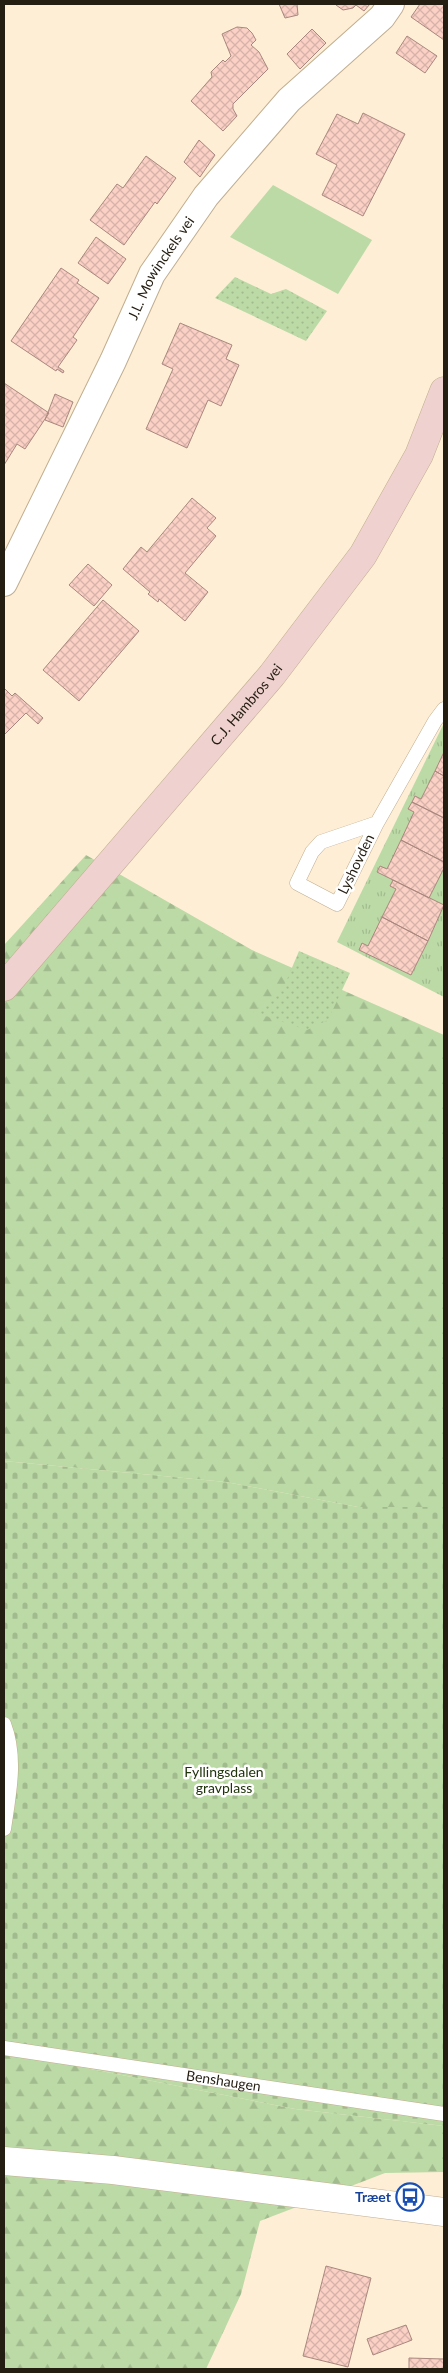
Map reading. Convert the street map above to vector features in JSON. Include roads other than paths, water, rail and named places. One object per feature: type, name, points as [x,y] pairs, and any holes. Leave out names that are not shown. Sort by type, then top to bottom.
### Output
[{"type":"main road","name":"C.J. Hambros vei","points":[[4,987],[272,675],[363,555],[419,456],[444,391]]},
{"type":"street","name":"J.L. Mowinckels vei","points":[[4,583],[113,361],[152,274],[206,196],[289,100],[382,18],[391,4]]},
{"type":"street","points":[[4,2161],[113,2170],[444,2212]]},
{"type":"lane","name":"Lyshovden","points":[[377,823],[321,842],[312,852],[297,883],[337,904],[377,823],[435,721],[444,709]]},
{"type":"lane","points":[[4,1724],[9,1738],[12,1760],[4,1825]]},
{"type":"lane","name":"Benshaugen","points":[[4,2048],[444,2114]]},
{"type":"place","name":"Træet","points":[[410,2197]]},
{"type":"park label","name":"Fyllingsdalen gravplass","points":[[224,1780]]}]
